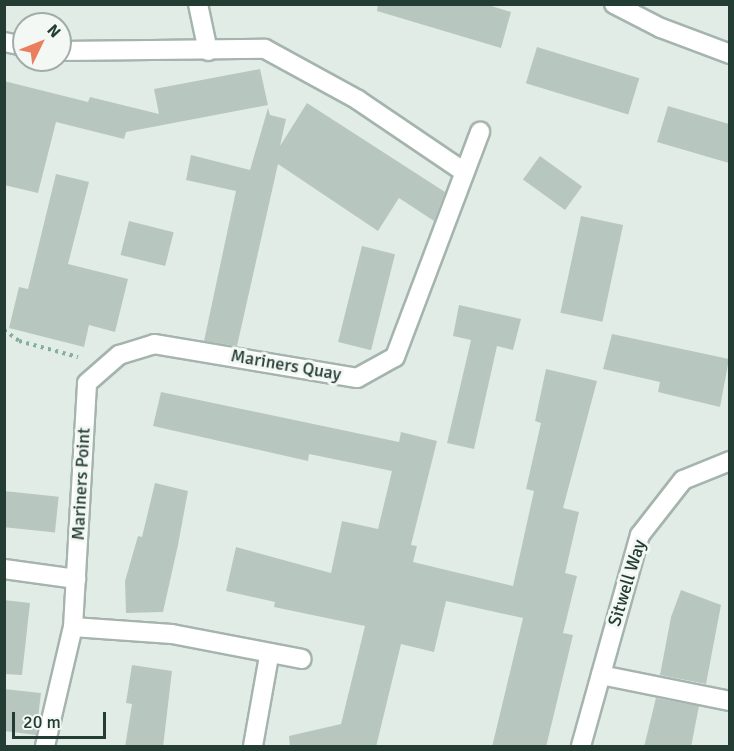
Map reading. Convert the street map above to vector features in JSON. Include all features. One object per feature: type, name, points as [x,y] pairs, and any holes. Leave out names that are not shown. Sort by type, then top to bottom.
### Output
[{"type":"street","points":[[198,4],[208,51]]},
{"type":"street","points":[[614,4],[661,28],[729,54]]},
{"type":"street","points":[[72,51],[265,49],[358,100],[463,171]]},
{"type":"street","name":"Mariners Quay","points":[[119,355],[154,345],[357,378],[395,357],[463,171],[480,132]]},
{"type":"street","name":"Mariners Point","points":[[45,747],[73,627],[87,384],[119,355]]},
{"type":"street","name":"Sitwell Way","points":[[581,747],[640,535],[683,480],[729,460]]},
{"type":"street","points":[[4,569],[76,579]]},
{"type":"street","points":[[73,627],[172,634],[269,656],[302,659]]},
{"type":"street","points":[[253,747],[269,656]]},
{"type":"street","points":[[601,675],[729,700]]},
{"type":"path","points":[[4,330],[19,342],[70,357],[119,355]]},
{"type":"building","points":[[378,4],[485,4],[511,12],[501,48],[377,11]]},
{"type":"building","points":[[537,47],[639,78],[628,115],[526,83]]},
{"type":"building","points":[[260,69],[268,105],[126,132],[124,139],[56,122],[38,193],[4,185],[4,81],[88,102],[90,97],[159,114],[154,89]]},
{"type":"building","points":[[307,103],[445,192],[434,221],[399,198],[378,231],[278,164],[237,346],[204,341],[236,191],[186,180],[191,155],[250,170],[268,108],[270,115],[286,119],[280,146]]},
{"type":"building","points":[[668,106],[729,124],[729,163],[657,142]]},
{"type":"building","points":[[540,156],[582,187],[565,210],[523,179]]},
{"type":"building","points":[[56,174],[89,182],[68,264],[128,279],[115,332],[89,325],[84,347],[9,328],[19,287],[28,289]]},
{"type":"building","points":[[581,216],[623,225],[602,322],[560,313]]},
{"type":"building","points":[[129,221],[174,232],[165,266],[121,255]]},
{"type":"building","points":[[362,246],[395,254],[371,350],[338,342]]},
{"type":"building","points":[[459,305],[521,319],[513,350],[497,346],[474,449],[447,443],[471,340],[453,336]]},
{"type":"building","points":[[612,334],[729,359],[720,407],[658,392],[660,382],[603,369]]},
{"type":"building","points":[[546,369],[597,381],[563,508],[579,512],[565,573],[577,576],[563,633],[573,635],[546,747],[492,747],[523,618],[446,601],[434,652],[401,644],[376,747],[290,747],[289,736],[341,724],[365,626],[274,607],[275,602],[226,591],[236,547],[331,573],[342,521],[378,529],[392,471],[309,454],[308,461],[153,426],[161,392],[399,442],[401,432],[437,441],[411,545],[417,546],[413,562],[513,586],[534,491],[526,489],[541,423],[535,421]]},
{"type":"building","points":[[155,483],[188,491],[178,545],[163,612],[126,613],[125,581],[138,536],[142,537]]},
{"type":"building","points":[[4,491],[59,497],[55,533],[4,527]]},
{"type":"building","points":[[681,590],[721,605],[706,684],[660,675],[671,617]]},
{"type":"building","points":[[4,600],[30,603],[22,675],[4,674]]},
{"type":"building","points":[[132,665],[172,671],[163,747],[125,747],[132,704],[126,703]]},
{"type":"building","points":[[4,689],[41,693],[36,735],[4,731]]},
{"type":"building","points":[[656,698],[699,706],[691,747],[644,747]]}]
